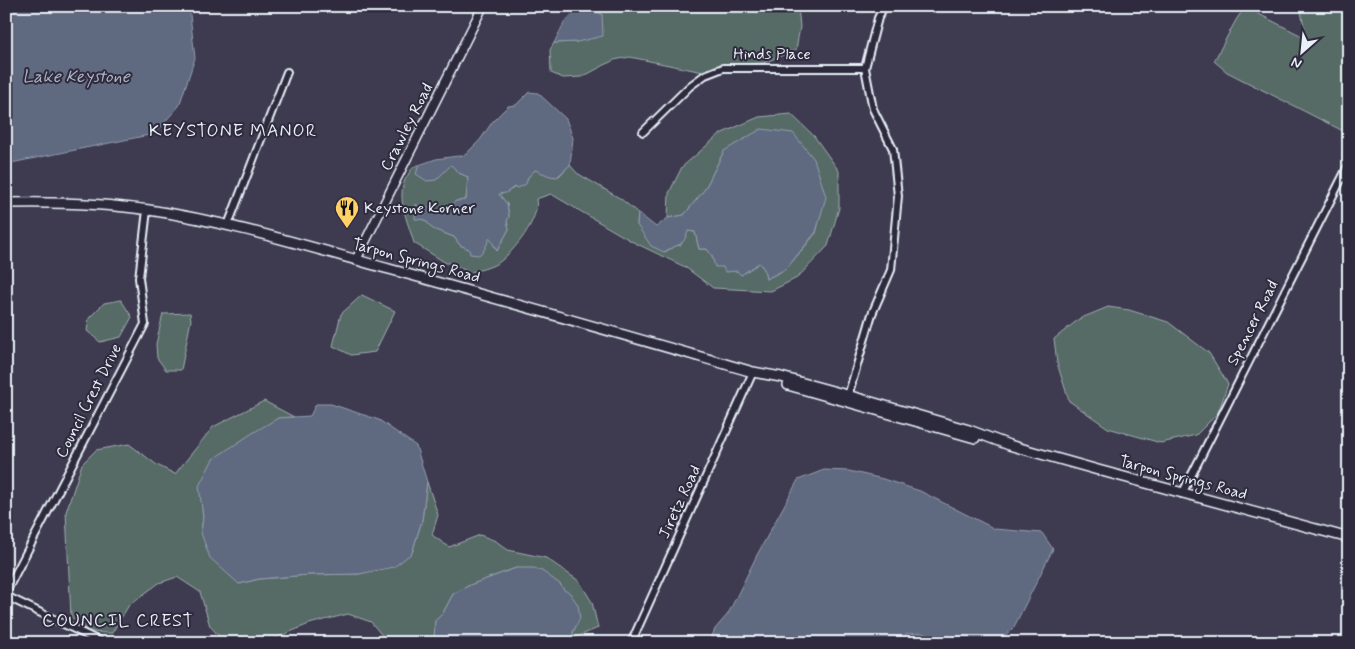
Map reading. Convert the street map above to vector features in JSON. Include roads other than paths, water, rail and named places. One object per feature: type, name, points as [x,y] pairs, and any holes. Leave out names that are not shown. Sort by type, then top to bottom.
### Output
[{"type":"main road","name":"Tarpon Springs Road","points":[[6,203],[77,203],[147,210],[228,225],[753,372],[781,377],[846,399],[969,430],[1009,445],[1182,494],[1349,538]]},
{"type":"street","name":"Crawley Road","points":[[356,260],[483,6]]},
{"type":"street","points":[[846,399],[872,314],[891,270],[898,196],[893,149],[874,109],[865,68],[878,18],[884,6]]},
{"type":"street","name":"Hinds Place","points":[[643,132],[690,86],[706,75],[723,68],[865,68]]},
{"type":"street","points":[[228,225],[287,72]]},
{"type":"street","name":"Spencer Road","points":[[1182,494],[1349,164]]},
{"type":"street","name":"Council Crest Drive","points":[[103,643],[6,594],[144,324],[139,278],[147,210]]},
{"type":"street","name":"Jiretz Road","points":[[631,643],[753,372]]},
{"type":"water","name":"Lake Keystone","points":[[6,6],[189,6],[195,58],[179,106],[154,134],[6,164]]},
{"type":"water","points":[[580,6],[602,14],[603,36],[577,42],[554,43],[565,21]]},
{"type":"water","points":[[529,92],[538,93],[566,119],[573,138],[570,165],[557,177],[535,170],[528,177],[526,184],[499,194],[507,204],[509,229],[497,251],[490,238],[479,255],[470,254],[469,249],[460,245],[454,237],[433,229],[425,220],[415,219],[416,204],[421,208],[431,207],[438,214],[456,201],[466,200],[468,177],[459,173],[451,165],[436,180],[427,181],[416,174],[419,165],[436,159],[465,155],[508,106],[516,105]]},
{"type":"water","points":[[761,129],[793,133],[814,159],[826,197],[816,232],[786,269],[766,279],[764,269],[759,263],[741,275],[737,271],[725,272],[723,267],[715,267],[712,256],[707,249],[699,249],[695,232],[688,231],[682,243],[664,252],[651,246],[637,225],[638,213],[656,227],[668,218],[684,215],[705,189],[724,151]]},
{"type":"water","points":[[316,404],[331,404],[379,420],[416,446],[427,482],[422,520],[412,553],[394,567],[359,574],[308,575],[259,579],[239,584],[210,558],[201,533],[203,517],[199,486],[213,459],[278,418],[310,416]]},
{"type":"water","points":[[824,470],[849,471],[883,479],[920,491],[995,529],[1042,533],[1053,549],[1014,627],[997,643],[938,639],[922,633],[906,634],[902,643],[709,643],[715,629],[728,614],[757,555],[798,480]]},
{"type":"water","points":[[516,568],[534,568],[542,571],[570,593],[578,605],[580,618],[573,632],[573,643],[434,643],[435,621],[443,613],[453,594],[470,585]]},
{"type":"place","name":"Keystone Korner","points":[[347,229]]},
{"type":"district","name":"KEYSTONE MANOR","points":[[233,131]]},
{"type":"district","name":"COUNCIL CREST","points":[[118,621]]}]
